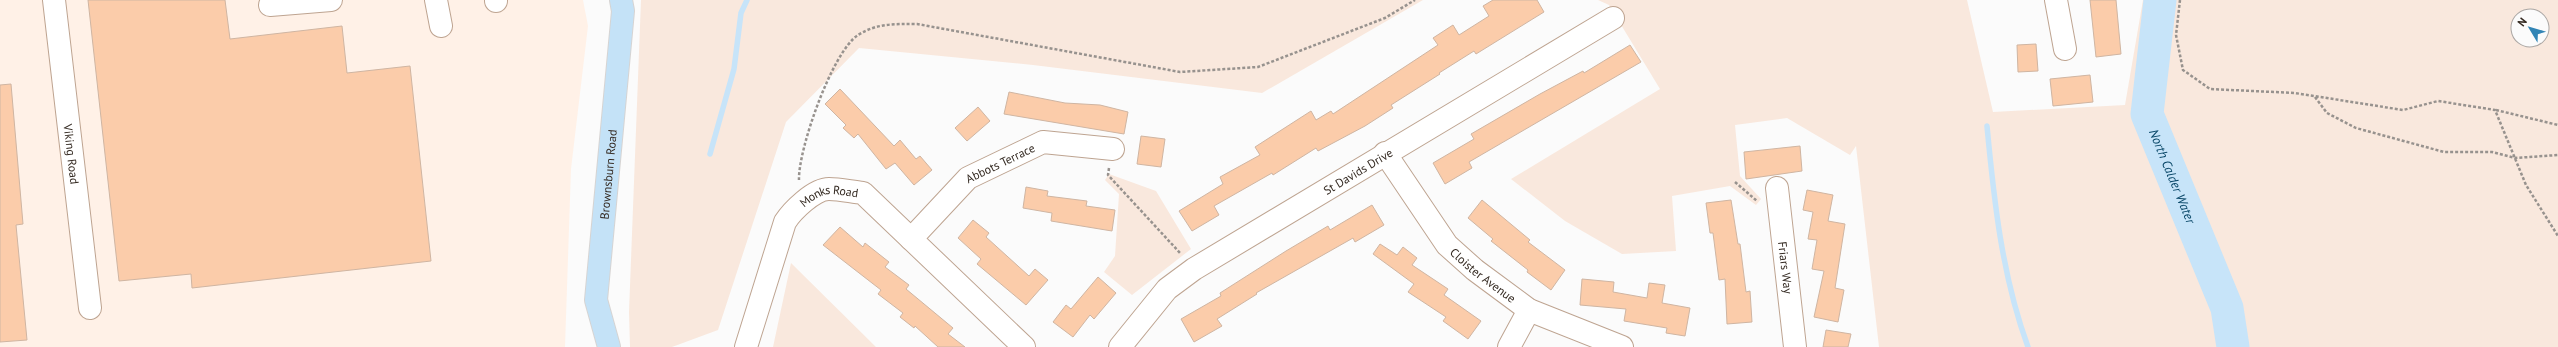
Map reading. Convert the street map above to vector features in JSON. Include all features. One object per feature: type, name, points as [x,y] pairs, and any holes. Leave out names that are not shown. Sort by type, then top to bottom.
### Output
[{"type":"main road","name":"Brownsburn Road","points":[[609,347],[596,300],[623,11],[621,0]]},
{"type":"street","name":"Viking Road","points":[[54,0],[90,308]]},
{"type":"street","points":[[270,5],[331,0]]},
{"type":"street","points":[[436,0],[441,26]]},
{"type":"street","points":[[2056,0],[2065,49]]},
{"type":"street","name":"St Davids Drive","points":[[1120,347],[1167,289],[1194,269],[1385,153],[1613,18]]},
{"type":"street","name":"Abbots Terrace","points":[[911,239],[968,178],[1043,142],[1113,149]]},
{"type":"street","name":"Cloister Avenue","points":[[1385,153],[1447,245],[1485,278],[1529,310],[1622,347]]},
{"type":"street","name":"Friars Way","points":[[1777,188],[1795,347]]},
{"type":"street","name":"Monks Road","points":[[746,347],[785,222],[800,205],[827,189],[863,193],[1024,347]]},
{"type":"street","points":[[1509,347],[1529,310]]},
{"type":"path","points":[[800,205],[798,176],[809,123],[834,66],[856,36],[878,25],[917,24],[1180,72],[1258,67],[1385,18],[1414,0]]},
{"type":"path","points":[[2180,0],[2176,35],[2184,70],[2210,89],[2314,96],[2403,110],[2438,101],[2495,110],[2558,125]]},
{"type":"path","points":[[2314,96],[2327,113],[2356,128],[2380,136],[2444,152],[2492,152],[2515,158],[2558,155]]},
{"type":"path","points":[[2495,110],[2526,185],[2558,236]]},
{"type":"path","points":[[1113,149],[1108,176],[1194,269]]},
{"type":"shaded area","points":[[0,0],[583,0],[588,26],[571,169],[565,347],[0,347]]},
{"type":"shaded area","points":[[641,0],[1423,0],[1262,93],[1033,65],[859,48],[786,122],[718,330],[672,347],[630,347],[629,312]]},
{"type":"shaded area","points":[[1598,0],[1967,0],[1993,112],[2125,105],[2143,0],[2558,0],[2558,347],[1879,347],[1856,146],[1850,155],[1787,118],[1735,125],[1740,176],[1761,199],[1756,205],[1730,186],[1672,196],[1676,251],[1622,254],[1565,221],[1511,179],[1660,89],[1609,5]]},
{"type":"shaded area","points":[[1109,174],[1156,191],[1191,249],[1132,295],[1104,272],[1115,256],[1119,194],[1105,180]]},
{"type":"shaded area","points":[[791,263],[876,347],[773,347]]},
{"type":"building","points":[[88,0],[225,0],[230,39],[342,26],[347,73],[410,66],[431,261],[192,288],[191,274],[119,281]]},
{"type":"building","points":[[1493,0],[1537,0],[1544,12],[1476,54],[1474,51],[1439,73],[1440,74],[1391,105],[1393,108],[1365,126],[1318,151],[1316,148],[1273,175],[1272,173],[1214,206],[1219,215],[1192,231],[1179,211],[1223,184],[1220,177],[1260,155],[1255,147],[1311,111],[1316,120],[1331,111],[1333,114],[1438,45],[1433,38],[1453,25],[1459,35],[1489,16],[1483,6]]},
{"type":"building","points":[[2090,0],[2116,0],[2121,54],[2096,57]]},
{"type":"building","points":[[2036,44],[2038,71],[2018,72],[2017,45]]},
{"type":"building","points":[[1630,45],[1641,62],[1469,162],[1472,168],[1445,184],[1433,163],[1474,139],[1471,134],[1540,94],[1583,71],[1584,73]]},
{"type":"building","points":[[2090,75],[2093,102],[2053,106],[2050,79]]},
{"type":"building","points":[[11,84],[23,224],[16,225],[27,340],[0,342],[0,85]]},
{"type":"building","points":[[840,89],[894,146],[900,140],[916,159],[920,156],[932,170],[914,185],[895,163],[886,169],[858,134],[854,138],[843,128],[846,125],[825,104]]},
{"type":"building","points":[[1009,92],[1065,103],[1100,105],[1128,112],[1124,134],[1004,114]]},
{"type":"building","points":[[978,107],[990,121],[967,141],[955,128]]},
{"type":"building","points":[[1141,136],[1165,139],[1161,167],[1137,164]]},
{"type":"building","points":[[1800,146],[1802,171],[1746,179],[1744,152]]},
{"type":"building","points":[[1026,187],[1048,191],[1047,196],[1087,201],[1086,206],[1115,210],[1112,231],[1051,221],[1052,213],[1023,208]]},
{"type":"building","points":[[1807,190],[1833,195],[1828,221],[1845,224],[1835,288],[1844,290],[1838,322],[1814,317],[1824,271],[1812,269],[1817,240],[1808,239],[1813,212],[1803,210]]},
{"type":"building","points":[[1482,200],[1530,240],[1528,242],[1565,270],[1551,290],[1527,272],[1528,270],[1491,241],[1493,239],[1468,218]]},
{"type":"building","points":[[1731,200],[1738,244],[1740,244],[1746,292],[1750,291],[1752,322],[1727,324],[1725,279],[1719,280],[1713,233],[1710,233],[1706,203]]},
{"type":"building","points":[[1372,205],[1384,225],[1355,242],[1353,238],[1256,293],[1257,294],[1217,319],[1222,326],[1194,342],[1181,319],[1221,296],[1220,293],[1286,251],[1328,226],[1330,230]]},
{"type":"building","points":[[973,220],[989,233],[986,237],[1029,276],[1035,269],[1048,280],[1026,305],[977,264],[981,259],[958,238]]},
{"type":"building","points":[[840,227],[863,247],[865,243],[889,262],[885,267],[909,285],[906,289],[953,328],[948,334],[965,347],[938,347],[915,326],[914,328],[900,317],[903,313],[878,294],[881,290],[823,245]]},
{"type":"building","points":[[1380,244],[1397,255],[1403,247],[1417,258],[1412,265],[1448,289],[1444,295],[1481,321],[1468,339],[1443,321],[1446,317],[1408,292],[1414,284],[1373,254]]},
{"type":"building","points":[[1098,277],[1116,293],[1094,319],[1090,315],[1073,337],[1053,322],[1066,305],[1071,309]]},
{"type":"building","points":[[1582,279],[1614,282],[1613,292],[1647,298],[1649,283],[1665,285],[1662,303],[1690,308],[1685,336],[1666,333],[1667,328],[1624,321],[1626,309],[1580,305]]},
{"type":"building","points":[[1826,330],[1851,334],[1848,347],[1823,347]]},
{"type":"waterway","points":[[710,154],[734,69],[741,13],[747,0]]},
{"type":"waterway","name":"North Calder Water","points":[[2160,0],[2147,114],[2227,308],[2233,347]]},
{"type":"waterway","points":[[1987,126],[1996,210],[2005,266],[2019,320],[2028,347]]}]
